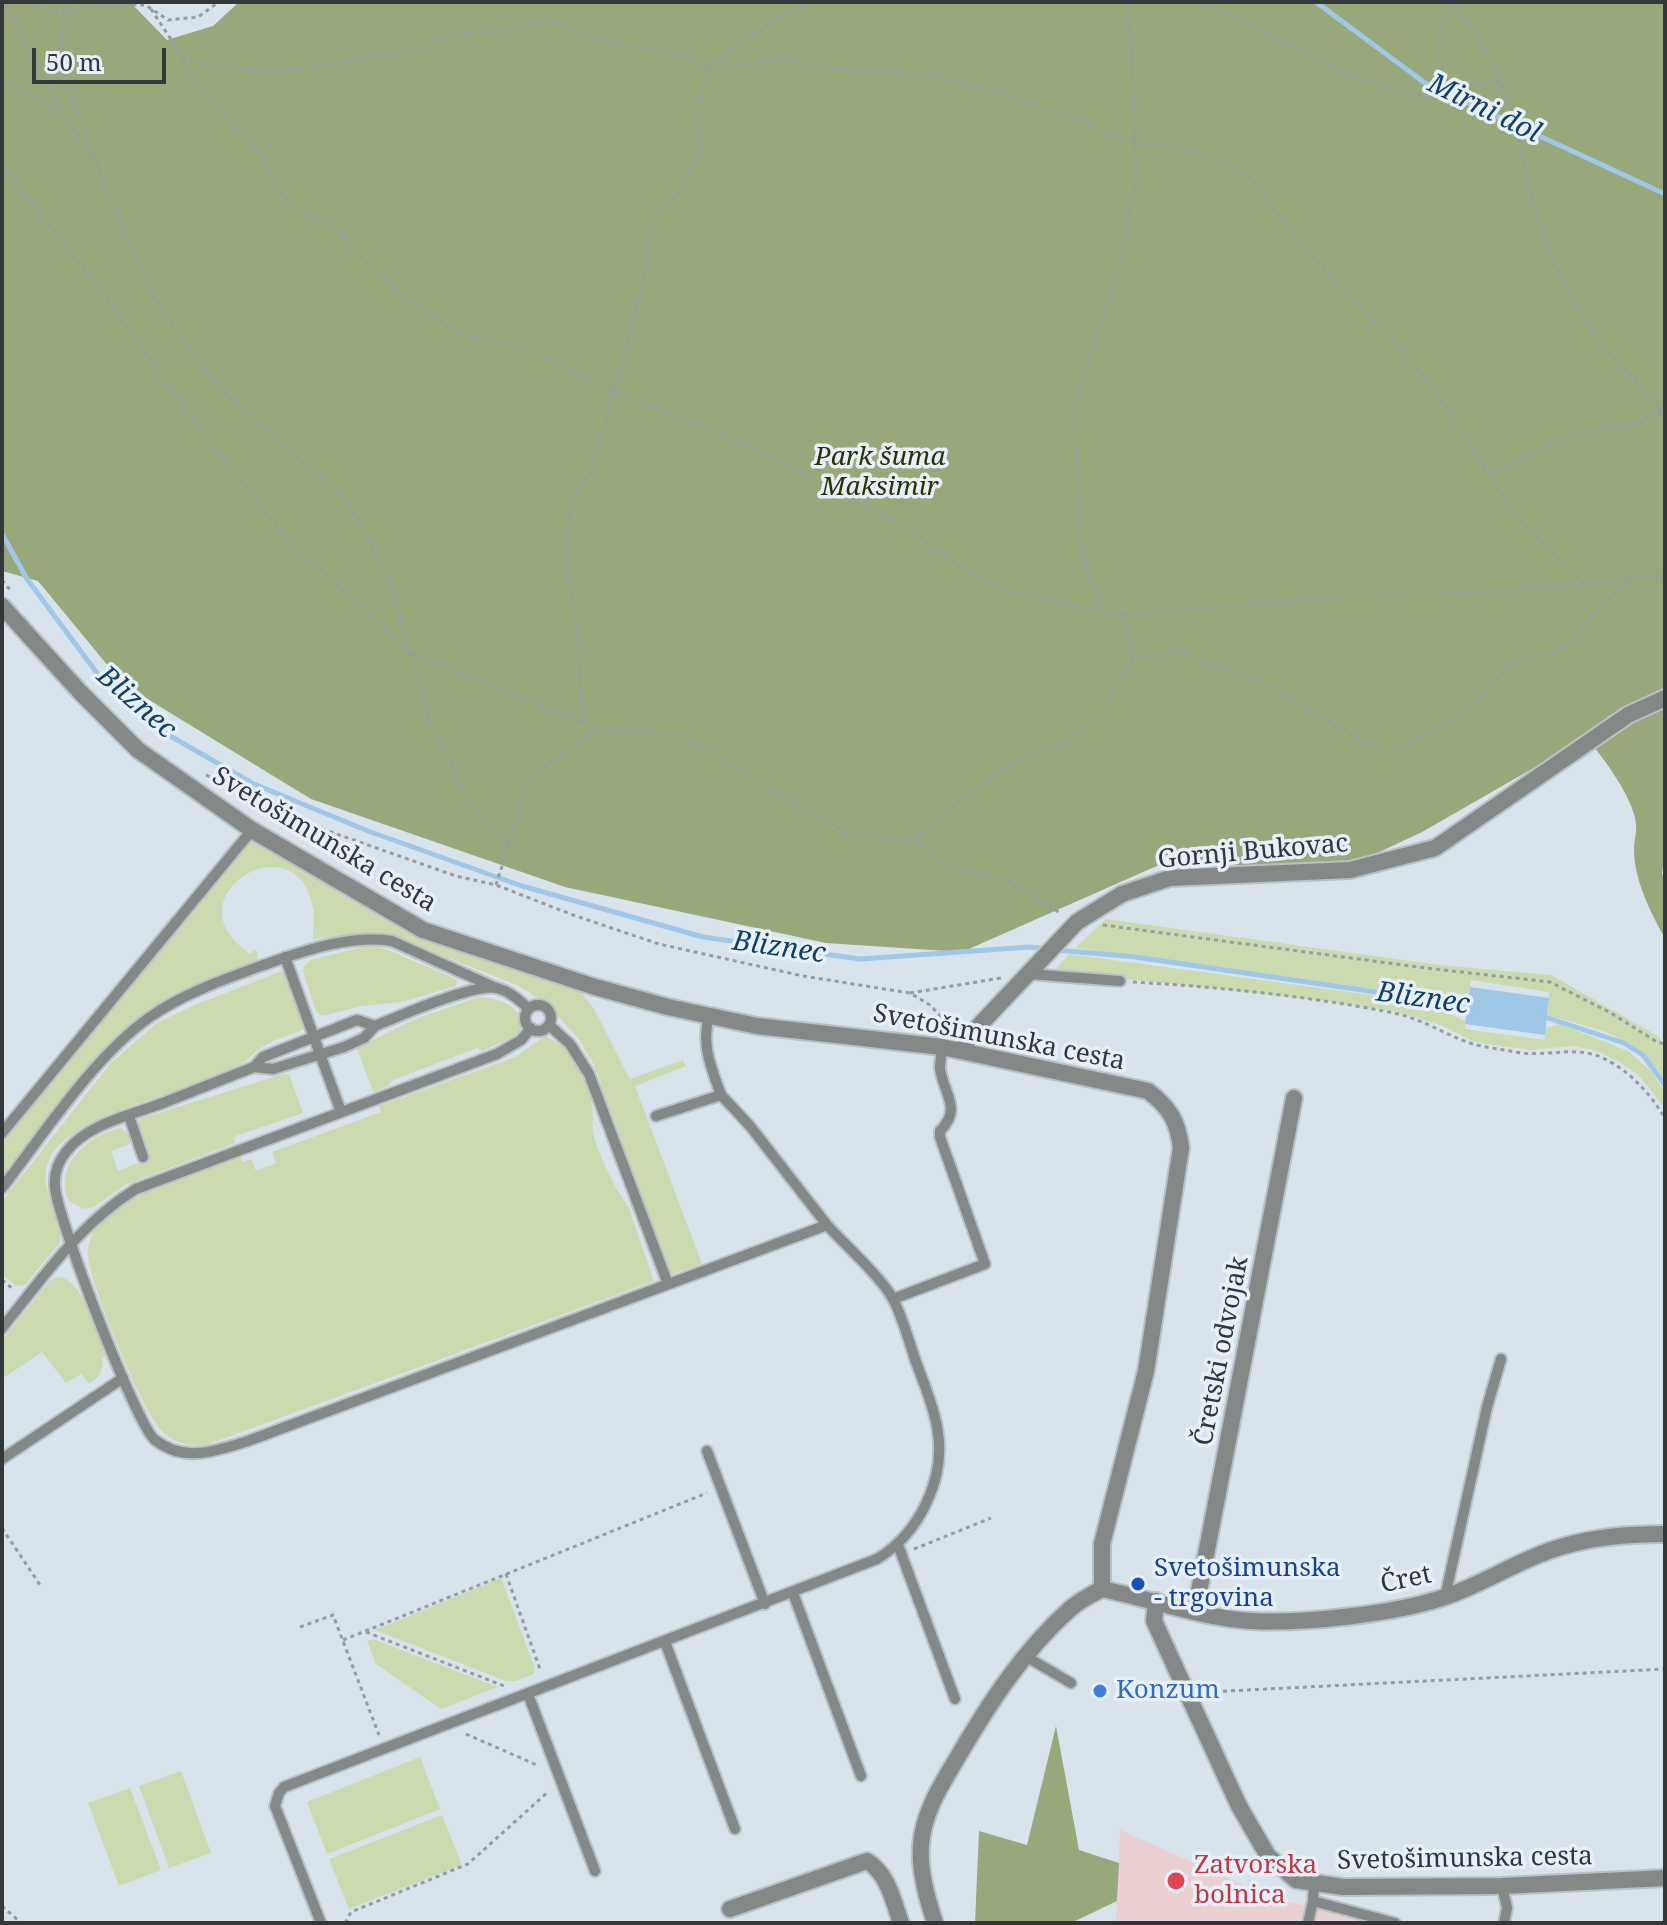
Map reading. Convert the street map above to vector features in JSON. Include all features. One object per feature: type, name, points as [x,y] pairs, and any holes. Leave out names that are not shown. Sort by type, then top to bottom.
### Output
[{"type":"street","name":"Svetošimunska cesta","points":[[7,599],[80,692],[138,750],[252,830],[423,930],[636,1000],[757,1026],[942,1047],[1148,1091],[1162,1101],[1173,1115],[1181,1148],[1146,1371],[1102,1544],[1102,1589]]},
{"type":"street","name":"Gornji Bukovac","points":[[961,1051],[973,1032],[1077,922],[1122,894],[1170,878],[1350,870],[1435,848],[1628,715],[1665,698]]},
{"type":"street","name":"Čretski odvojak","points":[[1195,1612],[1294,1098]]},
{"type":"street","name":"Čret","points":[[1102,1589],[1195,1612],[1250,1621],[1309,1620],[1405,1607],[1445,1597],[1567,1545],[1633,1534],[1665,1534]]},
{"type":"street","points":[[935,1923],[923,1875],[921,1844],[935,1795],[990,1703],[1025,1656],[1072,1607],[1102,1589]]},
{"type":"street","name":"Svetošimunska cesta","points":[[1156,1601],[1154,1621],[1239,1806],[1268,1856],[1296,1880],[1343,1887],[1502,1886],[1665,1878]]},
{"type":"street","points":[[730,1909],[867,1861],[889,1887],[901,1923]]},
{"type":"lane","points":[[2,1133],[252,830]]},
{"type":"lane","points":[[2,1188],[91,1074],[134,1029],[175,1001],[285,957],[309,949],[376,938],[392,941],[515,995],[529,1009]]},
{"type":"lane","points":[[285,957],[341,1112]]},
{"type":"lane","points":[[1034,969],[1120,981]]},
{"type":"lane","points":[[254,1067],[273,1069],[320,1055],[364,1038],[375,1026],[481,987],[496,988]]},
{"type":"lane","points":[[540,1005],[547,1009],[551,1017],[549,1025],[538,1031],[531,1028],[526,1021],[529,1009],[540,1005]]},
{"type":"lane","points":[[321,1923],[275,1806],[281,1789],[867,1564],[898,1545],[918,1518],[932,1490],[939,1447],[931,1402],[893,1299],[827,1225],[757,1135],[721,1095],[706,1053],[704,1036],[709,1016]]},
{"type":"lane","points":[[375,1026],[357,1020],[263,1057],[254,1067],[100,1127],[75,1142],[58,1164],[54,1185],[56,1197],[123,1378],[142,1424],[153,1439],[180,1452],[209,1453],[277,1431],[827,1225]]},
{"type":"lane","points":[[549,1025],[570,1044],[589,1074],[668,1284]]},
{"type":"lane","points":[[2,1328],[72,1243],[103,1211],[136,1189],[497,1054],[521,1040],[531,1028]]},
{"type":"lane","points":[[893,1299],[985,1264],[940,1137],[940,1131],[953,1110],[940,1067],[942,1047]]},
{"type":"lane","points":[[656,1116],[721,1095]]},
{"type":"lane","points":[[129,1116],[143,1157]]},
{"type":"lane","points":[[1445,1597],[1487,1407],[1501,1359]]},
{"type":"lane","points":[[2,1459],[123,1378]]},
{"type":"lane","points":[[707,1451],[765,1604]]},
{"type":"lane","points":[[898,1545],[955,1699]]},
{"type":"lane","points":[[793,1593],[861,1776]]},
{"type":"lane","points":[[665,1642],[735,1829]]},
{"type":"lane","points":[[1025,1656],[1071,1683]]},
{"type":"lane","points":[[528,1694],[595,1871]]},
{"type":"lane","points":[[1308,1923],[1314,1883]]},
{"type":"lane","points":[[1502,1886],[1507,1908],[1504,1923]]},
{"type":"lane","points":[[1313,1901],[1395,1923]]},
{"type":"path","points":[[4,2],[63,115],[100,166]]},
{"type":"path","points":[[23,2],[63,13],[96,4],[142,4],[168,20],[198,17],[219,2]]},
{"type":"path","points":[[66,2],[62,72],[109,196],[156,301],[215,383],[350,505],[390,582],[428,716],[469,802],[509,844]]},
{"type":"path","points":[[583,723],[577,626],[566,556],[570,507],[591,471],[614,392],[643,284],[654,217],[683,189],[702,148],[696,108],[708,68],[753,34],[809,2]]},
{"type":"path","points":[[1101,612],[1081,548],[1075,401],[1115,283],[1136,180],[1127,2]]},
{"type":"path","points":[[1198,2],[1234,16],[1345,74],[1429,98],[1456,84],[1500,83]]},
{"type":"path","points":[[1449,87],[1440,64],[1438,41],[1442,21],[1456,4],[1485,49],[1513,114],[1536,215],[1554,263],[1595,337],[1665,413]]},
{"type":"path","points":[[151,9],[199,88],[264,156],[273,185],[298,210],[338,229],[363,259],[405,297],[454,332],[525,348],[614,392],[755,448],[906,527],[955,564],[1008,591],[1122,615],[1340,597],[1477,593],[1665,576]]},
{"type":"path","points":[[182,56],[217,67],[279,71],[321,67],[420,48],[449,35],[507,30],[546,19],[597,40],[680,54],[708,68],[756,64],[786,56],[805,67],[931,76],[1069,116],[1100,132],[1135,143],[1192,150],[1252,178],[1294,236],[1406,355],[1438,395],[1517,518],[1584,582]]},
{"type":"path","points":[[2,78],[63,115]]},
{"type":"path","points":[[2,167],[96,283],[194,421],[297,551],[345,591],[410,653],[599,729],[681,735],[850,835],[915,840],[942,865],[1004,879],[1077,922],[1550,982],[1665,1044]]},
{"type":"path","points":[[1488,474],[1514,466],[1530,454],[1576,434],[1604,426],[1637,424],[1661,409]]},
{"type":"path","points":[[1133,658],[1174,650],[1275,687],[1331,723],[1389,754],[1437,729],[1479,700],[1511,662],[1556,652],[1574,639],[1591,615],[1633,578]]},
{"type":"path","points":[[2,580],[7,599]]},
{"type":"path","points":[[915,840],[952,807],[1021,758],[1068,742],[1105,709],[1133,658],[1122,615]]},
{"type":"path","points":[[496,885],[531,776],[599,729]]},
{"type":"path","points":[[199,771],[294,819],[456,876],[496,885],[560,911],[659,944],[803,976],[910,993],[1034,969]]},
{"type":"path","points":[[1120,981],[1255,993],[1396,1013],[1439,1027],[1471,1043],[1525,1054],[1573,1051],[1603,1058],[1632,1076],[1665,1118]]},
{"type":"path","points":[[910,993],[930,1005],[949,1025],[973,1032]]},
{"type":"path","points":[[343,1640],[721,1487]]},
{"type":"path","points":[[910,1550],[991,1518]]},
{"type":"path","points":[[2,1528],[40,1585]]},
{"type":"path","points":[[506,1574],[542,1675]]},
{"type":"path","points":[[300,1627],[333,1615],[379,1736]]},
{"type":"path","points":[[364,1632],[503,1684],[506,1689]]},
{"type":"path","points":[[1187,1693],[1665,1669]]},
{"type":"path","points":[[345,1923],[351,1912],[468,1864],[559,1778],[462,1732]]},
{"type":"path","points":[[2,1906],[21,1923]]},
{"type":"shaded area","name":"Zatvorska bolnica","points":[[1120,1830],[1275,1899],[1381,1923],[1116,1923]]},
{"type":"green space","name":"Park šuma Maksimir","points":[[2,2],[130,2],[167,40],[213,26],[239,2],[1665,2],[1665,846],[1662,874],[1665,879],[1665,938],[1637,872],[1634,849],[1636,824],[1630,803],[1609,767],[1586,738],[1422,832],[1352,865],[1159,865],[962,952],[826,943],[565,887],[311,799],[123,684],[38,581],[2,571]]},
{"type":"green space","points":[[252,837],[465,948],[581,992],[594,1009],[630,1079],[683,1060],[686,1066],[635,1086],[702,1264],[670,1275],[594,1065],[578,1038],[545,1002],[517,985],[390,935],[313,939],[313,908],[302,882],[284,869],[264,868],[244,876],[229,891],[222,910],[228,932],[251,954],[254,949],[257,951],[258,960],[174,996],[125,1029],[84,1072],[2,1177],[2,1143],[114,1001]]},
{"type":"green space","points":[[1106,919],[1439,965],[1551,975],[1658,1036],[1665,1045],[1665,1080],[1641,1052],[1628,1043],[1599,1030],[1548,1015],[1549,992],[1471,980],[1468,995],[1448,993],[1447,999],[1075,948]]},
{"type":"green space","points":[[370,945],[454,978],[456,986],[401,1002],[362,1006],[322,1016],[316,1011],[303,971],[305,965],[311,960]]},
{"type":"green space","points":[[1069,954],[1445,1005],[1446,1012],[1465,1021],[1465,1029],[1544,1040],[1546,1028],[1560,1024],[1628,1051],[1651,1071],[1665,1092],[1665,1110],[1637,1074],[1597,1051],[1572,1046],[1531,1050],[1487,1044],[1398,1012],[1324,1001],[1054,971]]},
{"type":"green space","points":[[284,972],[287,977],[304,1027],[302,1030],[263,1047],[234,1070],[129,1107],[76,1132],[58,1147],[45,1175],[59,1223],[60,1242],[25,1285],[17,1286],[2,1275],[2,1201],[110,1064],[157,1023]]},
{"type":"green space","points":[[479,997],[503,1002],[517,1011],[521,1025],[518,1034],[483,1051],[477,1048],[393,1080],[388,1086],[373,1092],[357,1048],[415,1019]]},
{"type":"green space","points":[[545,1036],[569,1054],[586,1082],[592,1105],[595,1140],[628,1206],[654,1281],[206,1445],[182,1443],[161,1430],[130,1374],[90,1269],[89,1244],[101,1222],[136,1197],[240,1157],[243,1162],[251,1159],[256,1171],[276,1163],[272,1152],[381,1112],[379,1106],[515,1057]]},
{"type":"green space","points":[[289,1074],[303,1113],[233,1137],[235,1143],[125,1185],[94,1207],[84,1209],[69,1201],[65,1176],[70,1164],[97,1137],[121,1128],[132,1138],[130,1144],[111,1151],[118,1171],[150,1158],[140,1119]]},
{"type":"green space","points":[[57,1277],[66,1279],[74,1286],[88,1308],[106,1356],[102,1358],[100,1373],[89,1384],[81,1374],[66,1383],[42,1352],[2,1379],[2,1340],[50,1281]]},
{"type":"green space","points":[[501,1578],[535,1668],[534,1674],[516,1681],[506,1681],[375,1630]]},
{"type":"green space","points":[[373,1639],[498,1687],[441,1709],[376,1664],[367,1641]]},
{"type":"green space","points":[[1056,1726],[1079,1850],[1119,1863],[1117,1901],[1071,1923],[975,1923],[979,1831],[1027,1845]]},
{"type":"green space","points":[[420,1757],[440,1809],[327,1854],[307,1802]]},
{"type":"green space","points":[[181,1771],[211,1853],[169,1868],[139,1786]]},
{"type":"green space","points":[[130,1788],[161,1870],[119,1886],[88,1803]]},
{"type":"green space","points":[[442,1815],[462,1865],[349,1909],[329,1859]]},
{"type":"water","points":[[1470,987],[1549,998],[1545,1035],[1465,1024]]},
{"type":"waterway","name":"Mirni dol","points":[[1316,2],[1425,83],[1665,194]]},
{"type":"waterway","name":"Bliznec","points":[[2,534],[27,579],[100,677],[158,729],[254,784],[368,831],[522,886],[703,937],[860,959],[1030,947],[1047,949]]},
{"type":"waterway","name":"Bliznec","points":[[1057,950],[1135,957],[1472,1006]]},
{"type":"waterway","name":"Bliznec","points":[[1545,1017],[1624,1043],[1643,1055],[1665,1085]]},
{"type":"place","name":"Svetošimunska - trgovina","points":[[1138,1584]]},
{"type":"place","name":"Konzum","points":[[1100,1691]]},
{"type":"place","name":"Zatvorska bolnica","points":[[1176,1881]]}]
